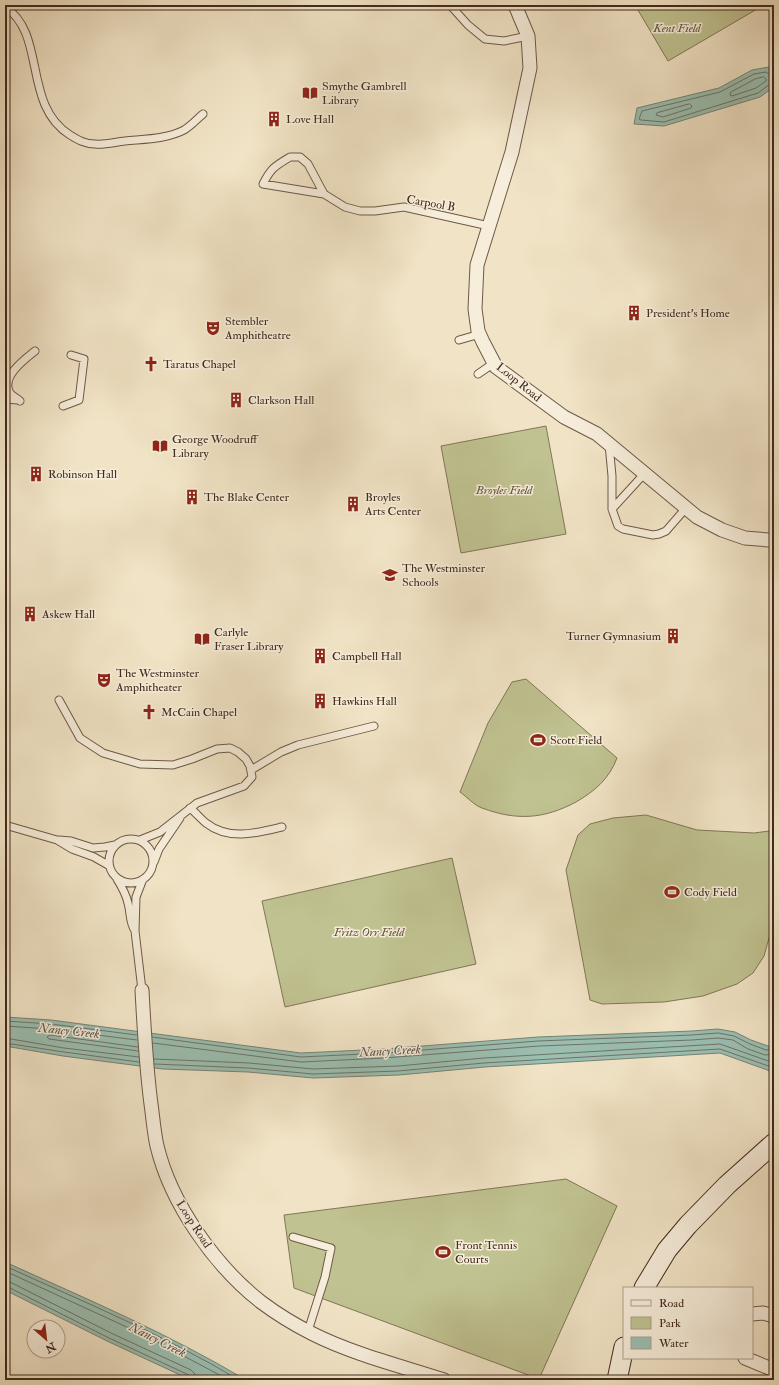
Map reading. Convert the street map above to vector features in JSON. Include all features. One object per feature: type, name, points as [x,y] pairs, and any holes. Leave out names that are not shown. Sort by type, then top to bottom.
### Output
[{"type":"street","name":"Loop Road","points":[[515,5],[528,36],[530,68],[512,152],[477,265],[475,309],[478,331],[496,367],[564,417],[597,434],[697,517],[722,530],[745,538],[774,539]]},
{"type":"street","name":"Loop Road","points":[[142,990],[149,1088],[157,1146],[166,1174],[178,1199],[191,1222],[219,1261],[261,1302],[308,1331],[352,1350],[444,1380]]},
{"type":"street","points":[[645,1287],[667,1250],[688,1225],[727,1185],[774,1143]]},
{"type":"street","points":[[753,1314],[763,1313],[774,1316]]},
{"type":"street","points":[[617,1380],[623,1352]]},
{"type":"street","points":[[747,1359],[774,1370]]},
{"type":"lane","points":[[450,5],[468,25],[485,39],[504,41],[528,36]]},
{"type":"lane","points":[[5,7],[14,13],[25,31],[42,99],[48,114],[63,130],[80,141],[95,144],[161,138],[185,130],[203,114]]},
{"type":"lane","name":"Carpool B","points":[[324,194],[308,164],[300,157],[290,157],[274,167],[269,172],[263,184],[324,194],[345,207],[360,211],[375,211],[404,207],[489,226]]},
{"type":"lane","points":[[459,340],[480,334]]},
{"type":"lane","points":[[5,374],[35,351]]},
{"type":"lane","points":[[64,406],[79,400],[84,360],[71,355]]},
{"type":"lane","points":[[478,374],[494,362]]},
{"type":"lane","points":[[5,399],[20,401],[9,392],[7,386],[8,377],[14,367]]},
{"type":"lane","points":[[609,443],[612,476],[612,509],[618,526],[623,529],[653,535],[666,531],[686,508]]},
{"type":"lane","points":[[612,509],[645,473]]},
{"type":"lane","points":[[59,700],[80,738],[103,753],[140,764],[173,765],[217,749],[230,748],[238,752],[246,759],[250,766],[252,777],[244,786],[197,803],[160,832],[140,840]]},
{"type":"lane","points":[[251,770],[281,752],[298,745],[374,726]]},
{"type":"lane","points":[[190,808],[207,824],[222,832],[238,835],[258,833],[282,827]]},
{"type":"lane","points":[[153,865],[151,850],[146,844],[134,838],[120,840],[110,850],[108,857],[108,865],[113,875],[117,879],[130,883],[143,879],[151,870],[153,865],[159,850],[184,813]]},
{"type":"lane","points":[[5,825],[57,840],[71,841],[93,848],[115,845]]},
{"type":"lane","points":[[57,840],[72,849],[94,857],[108,865]]},
{"type":"lane","name":"Loop Road","points":[[117,879],[124,890],[129,904],[130,923],[135,931]]},
{"type":"lane","name":"Loop Road","points":[[142,990],[135,931],[136,897],[143,879]]},
{"type":"lane","points":[[293,1237],[331,1248],[325,1277],[308,1331]]},
{"type":"green space","name":"Kent Field","points":[[635,5],[764,5],[668,61]]},
{"type":"green space","name":"Broyles Field","points":[[546,426],[566,534],[461,553],[441,446]]},
{"type":"green space","name":"Scott Field","points":[[526,679],[617,758],[610,772],[601,784],[576,802],[564,808],[541,815],[507,815],[479,807],[460,792],[488,723],[512,682]]},
{"type":"green space","name":"Cody Field","points":[[646,815],[697,830],[754,833],[769,831],[774,857],[774,914],[771,931],[764,956],[753,973],[737,984],[703,996],[664,1002],[602,1004],[590,1000],[566,870],[578,835],[590,824],[613,818]]},
{"type":"green space","name":"Fritz Orr Field","points":[[452,858],[476,964],[285,1007],[262,901]]},
{"type":"green space","name":"Front Tennis Courts","points":[[566,1179],[617,1206],[539,1379],[294,1288],[284,1215]]},
{"type":"water","points":[[769,67],[774,75],[774,87],[760,97],[664,126],[634,124],[637,108],[719,88],[752,70]]},
{"type":"water","name":"Nancy Creek","points":[[5,1017],[51,1020],[301,1053],[384,1049],[538,1037],[718,1029],[735,1032],[768,1046],[774,1045],[774,1072],[720,1053],[485,1067],[399,1075],[313,1078],[248,1072],[163,1069],[63,1056],[5,1046]]},
{"type":"water","name":"Nancy Creek","points":[[5,1262],[158,1332],[246,1380],[191,1380],[107,1341],[66,1320],[66,1319],[63,1319],[5,1290]]},
{"type":"place","name":"Smythe Gambrell Library","points":[[310,93]]},
{"type":"place","name":"Love Hall","points":[[274,119]]},
{"type":"place","name":"President's Home","points":[[634,313]]},
{"type":"place","name":"Stembler Amphitheatre","points":[[213,328]]},
{"type":"place","name":"Taratus Chapel","points":[[151,364]]},
{"type":"place","name":"Clarkson Hall","points":[[236,400]]},
{"type":"place","name":"George Woodruff Library","points":[[160,446]]},
{"type":"place","name":"Robinson Hall","points":[[36,474]]},
{"type":"place","name":"The Blake Center","points":[[192,497]]},
{"type":"place","name":"Broyles Arts Center","points":[[353,504]]},
{"type":"place","name":"The Westminster Schools","points":[[390,575]]},
{"type":"place","name":"Askew Hall","points":[[30,614]]},
{"type":"place","name":"Turner Gymnasium","points":[[673,636]]},
{"type":"place","name":"Carlyle Fraser Library","points":[[202,639]]},
{"type":"place","name":"Campbell Hall","points":[[320,656]]},
{"type":"place","name":"The Westminster Amphitheater","points":[[104,680]]},
{"type":"place","name":"Hawkins Hall","points":[[320,701]]},
{"type":"place","name":"McCain Chapel","points":[[149,712]]},
{"type":"place","name":"Scott Field","points":[[538,740]]},
{"type":"place","name":"Cody Field","points":[[672,892]]},
{"type":"place","name":"Front Tennis Courts","points":[[443,1252]]}]
